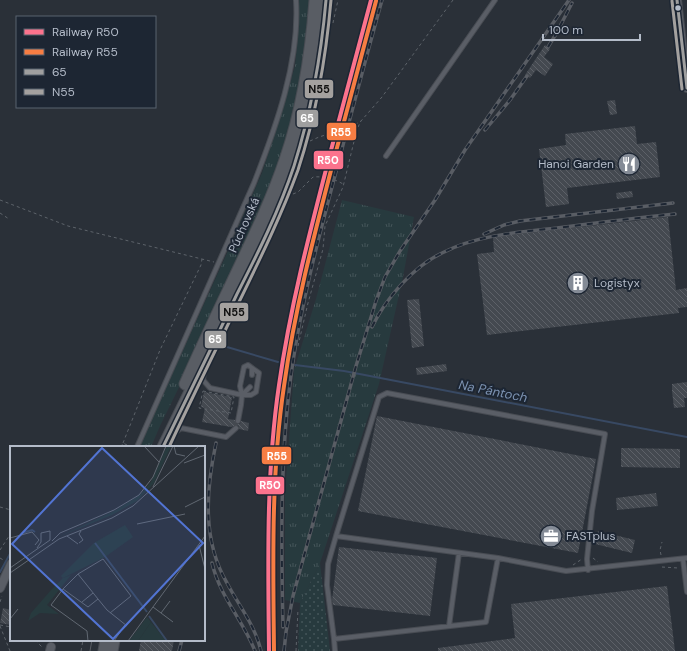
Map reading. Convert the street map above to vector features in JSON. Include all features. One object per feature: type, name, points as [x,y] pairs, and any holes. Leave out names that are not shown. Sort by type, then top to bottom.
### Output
[{"type":"main road","name":"Púchovská","points":[[161,445],[259,250],[283,194],[300,144],[311,104],[318,68],[316,0]]},
{"type":"main road","points":[[318,35],[326,0]]},
{"type":"main road","name":"Púchovská","points":[[161,445],[278,180],[293,135],[318,35]]},
{"type":"main road","points":[[104,651],[106,641]]},
{"type":"main road","points":[[112,651],[114,641]]},
{"type":"street","points":[[677,0],[684,27],[687,88]]},
{"type":"street","points":[[0,588],[10,566]]},
{"type":"lane","points":[[136,446],[254,183],[264,157],[283,97],[292,61],[295,43],[296,0]]},
{"type":"lane","points":[[386,156],[495,0]]},
{"type":"lane","points":[[220,329],[203,374],[203,380],[210,388],[242,395],[251,395],[256,392],[259,373],[248,365],[244,367],[240,386],[242,395],[238,421]]},
{"type":"lane","points":[[252,368],[252,375]]},
{"type":"lane","points":[[242,395],[250,387]]},
{"type":"lane","points":[[335,651],[327,586],[328,564],[379,397],[387,393],[605,434],[592,511],[587,559],[588,570]]},
{"type":"lane","points":[[161,445],[181,428],[226,437],[236,428]]},
{"type":"lane","points":[[336,536],[498,558],[566,571],[588,570],[685,559],[687,592]]},
{"type":"lane","points":[[449,626],[459,553]]},
{"type":"lane","points":[[334,639],[486,622],[498,558]]},
{"type":"path","points":[[334,17],[338,0]]},
{"type":"path","points":[[308,142],[351,127],[366,117],[453,0]]},
{"type":"path","points":[[298,346],[323,249],[325,226],[343,184],[357,129],[361,121]]},
{"type":"path","points":[[290,194],[294,195],[316,177],[337,180],[343,184]]},
{"type":"path","points":[[0,200],[68,226],[218,263]]},
{"type":"path","points":[[0,213],[9,218]]},
{"type":"path","points":[[122,446],[160,350],[201,265],[202,258]]},
{"type":"path","points":[[203,391],[234,396],[231,413],[199,408],[203,391]]},
{"type":"path","points":[[123,443],[130,446]]},
{"type":"path","points":[[0,507],[10,510]]},
{"type":"path","points":[[0,550],[10,535]]},
{"type":"path","points":[[661,558],[660,550],[662,542]]},
{"type":"path","points":[[296,651],[298,609]]},
{"type":"path","points":[[0,625],[10,627]]},
{"type":"path","points":[[0,625],[10,651]]},
{"type":"path","points":[[36,641],[49,650]]},
{"type":"path","points":[[81,651],[83,641]]},
{"type":"green space","points":[[298,0],[310,0],[309,35],[292,124],[263,207],[151,446],[140,446],[262,173],[295,66],[298,36]]},
{"type":"green space","points":[[342,200],[414,217],[403,277],[379,384],[320,563],[300,603],[285,600],[285,495],[294,370],[316,299]]},
{"type":"green space","points":[[320,563],[330,651],[298,651],[300,603]]},
{"type":"building","points":[[545,45],[550,49],[544,57],[553,64],[545,76],[536,70],[530,78],[525,75]]},
{"type":"building","points":[[615,100],[617,114],[610,115],[607,101]]},
{"type":"building","points":[[635,126],[637,144],[656,142],[660,177],[567,188],[569,204],[546,207],[539,149],[566,145],[565,134]]},
{"type":"building","points":[[632,191],[633,197],[617,199],[616,193]]},
{"type":"building","name":"Logistyx","points":[[668,217],[676,290],[687,288],[687,307],[678,308],[679,313],[487,335],[477,254],[494,252],[493,237]]},
{"type":"building","points":[[419,299],[424,346],[412,348],[407,300]]},
{"type":"building","points":[[446,364],[447,371],[417,375],[416,368]]},
{"type":"building","points":[[687,382],[687,398],[684,398],[685,407],[674,408],[672,384]]},
{"type":"building","points":[[204,392],[232,397],[228,419],[235,420],[237,424],[240,424],[241,421],[249,423],[248,431],[239,429],[239,426],[237,425],[231,427],[202,422],[205,408],[201,407]]},
{"type":"building","points":[[377,416],[596,459],[578,553],[358,511]]},
{"type":"building","points":[[621,448],[680,449],[680,468],[621,467]]},
{"type":"building","points":[[656,493],[658,506],[617,510],[616,498]]},
{"type":"building","points":[[598,531],[635,540],[632,553],[595,544]]},
{"type":"building","points":[[339,547],[437,558],[430,616],[333,605],[332,600]]},
{"type":"building","points":[[667,586],[675,651],[438,651],[438,648],[515,638],[511,604]]},
{"type":"building","points":[[3,608],[10,610],[10,625],[0,623]]},
{"type":"building","points":[[141,641],[174,641],[172,651],[139,651]]},
{"type":"waterway","name":"Na Pántoch","points":[[227,347],[278,362]]},
{"type":"waterway","name":"Na Pántoch","points":[[295,365],[344,371],[687,437]]},
{"type":"waterway","name":"Na Pántoch","points":[[0,572],[10,554]]},
{"type":"tram line","points":[[90,651],[92,641]]},
{"type":"railway","points":[[283,627],[283,465],[292,368],[305,298],[321,229],[382,0]]},
{"type":"railway","points":[[284,651],[293,596],[356,366],[385,277],[400,251],[435,200],[465,150],[569,0]]},
{"type":"railway","points":[[548,47],[572,3]]},
{"type":"railway","points":[[485,130],[510,100],[527,76]]},
{"type":"railway","points":[[484,234],[504,225],[520,221],[673,203]]},
{"type":"railway","points":[[372,327],[385,305],[401,284],[431,259],[455,247],[498,235],[675,214]]},
{"type":"railway","points":[[216,443],[208,497],[208,514],[213,550],[227,583],[255,633],[261,651]]},
{"type":"railway","points":[[212,563],[220,587],[255,651]]},
{"type":"railway","points":[[179,651],[182,641]]},
{"type":"rail line","name":"R50","points":[[269,651],[268,551],[270,484],[279,385],[289,327],[308,240],[371,0]]},
{"type":"rail line","name":"R55","points":[[274,651],[273,551],[275,485],[284,386],[294,327],[313,241],[376,1]]},
{"type":"transit line","name":"65","points":[[163,446],[260,247],[288,183],[300,146],[310,105],[318,63],[326,0]]},
{"type":"transit line","name":"N55","points":[[169,446],[263,252],[298,170],[315,107],[326,43],[331,0]]},
{"type":"transit line","name":"65","points":[[677,0],[687,88]]},
{"type":"transit line","name":"N55","points":[[672,1],[682,89]]},
{"type":"place","name":"Hanoi Garden","points":[[629,164]]},
{"type":"place","name":"Logistyx","points":[[578,283]]},
{"type":"place","name":"FASTplus","points":[[551,536]]}]
